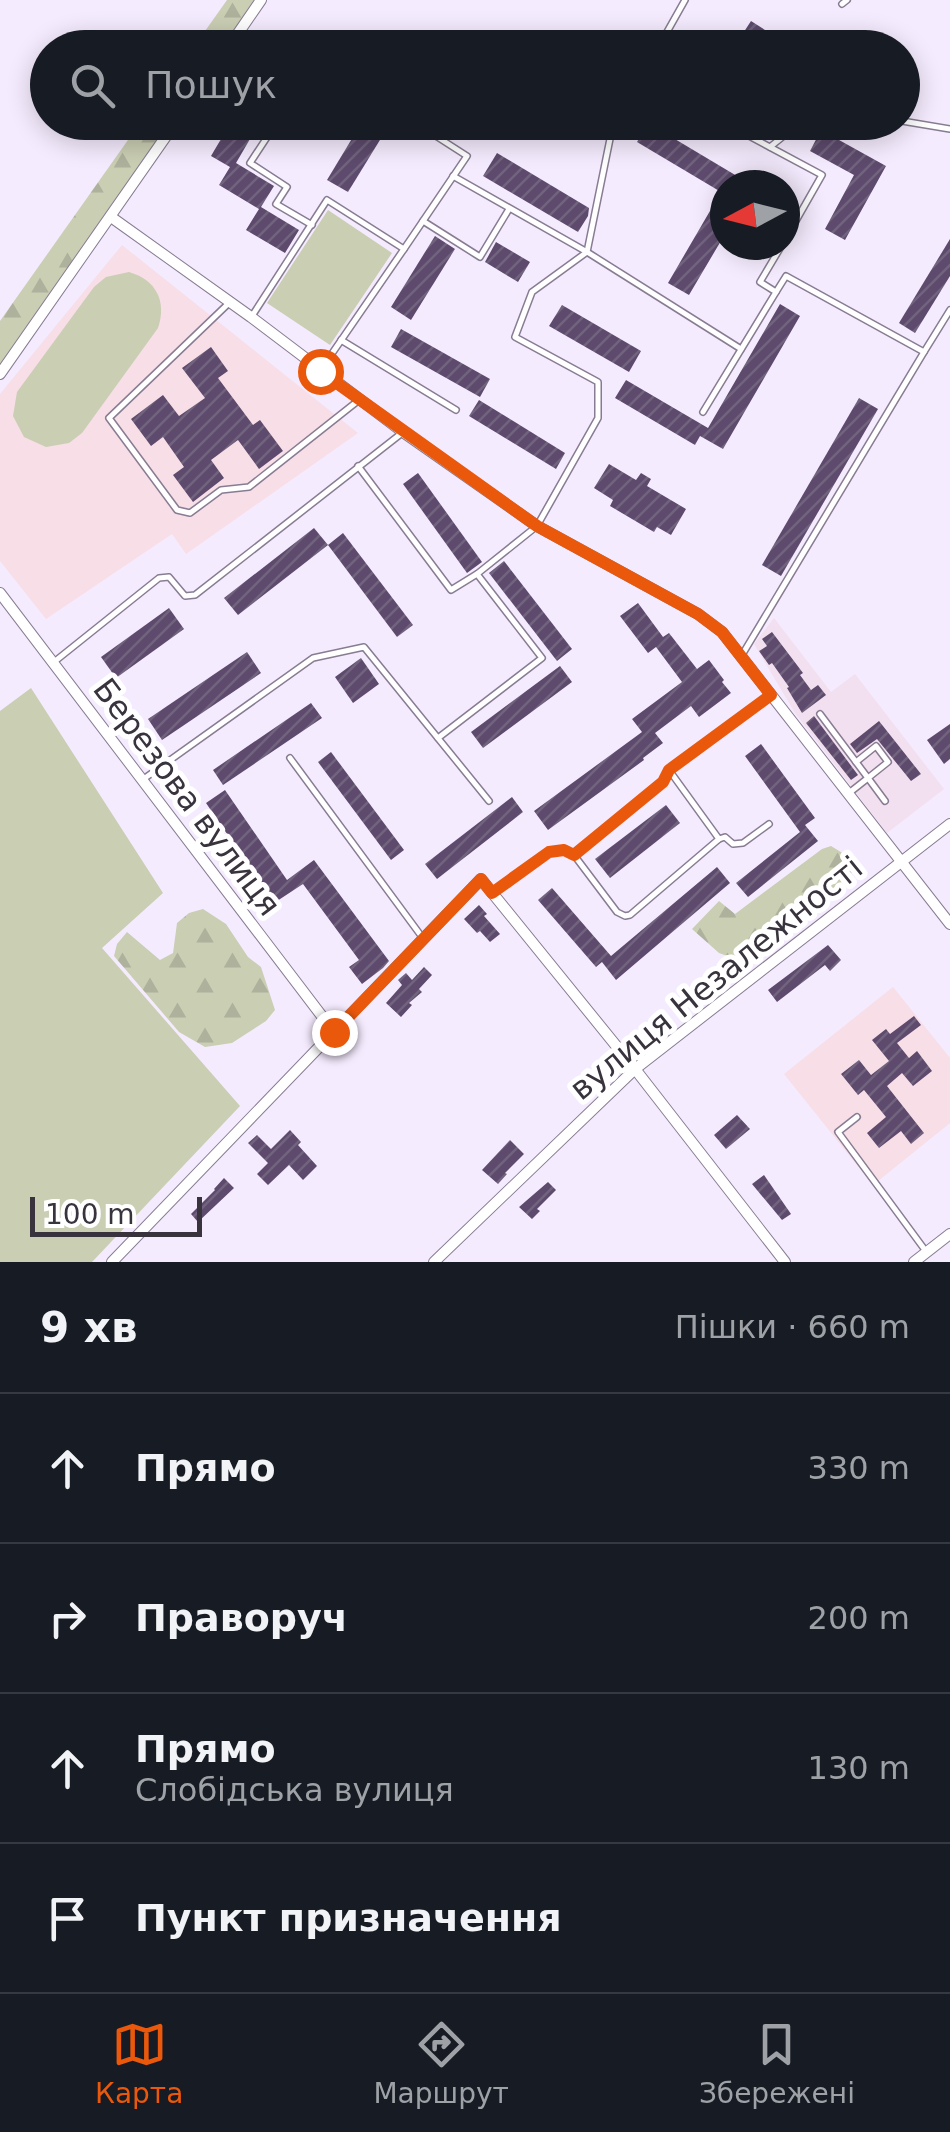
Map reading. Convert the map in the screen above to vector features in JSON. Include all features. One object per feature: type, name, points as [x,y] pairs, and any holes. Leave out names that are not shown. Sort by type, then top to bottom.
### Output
[{"type":"street","points":[[240,30],[261,0]]},
{"type":"street","points":[[0,374],[164,140]]},
{"type":"street","points":[[111,216],[537,526],[698,614],[722,632],[950,924]]},
{"type":"street","name":"Березова вулиця","points":[[0,593],[334,1032]]},
{"type":"street","name":"вулиця Незалежності","points":[[434,1262],[634,1069],[950,824]]},
{"type":"street","points":[[112,1262],[481,879],[785,1262]]},
{"type":"street","points":[[914,1262],[930,1257],[950,1234]]},
{"type":"lane","points":[[668,30],[684,0]]},
{"type":"lane","points":[[920,123],[950,129]]},
{"type":"lane","points":[[266,140],[250,163],[286,187],[276,204],[312,225]]},
{"type":"lane","points":[[320,371],[467,156],[442,140]]},
{"type":"lane","points":[[358,466],[451,590],[537,526],[598,418],[598,382],[515,338],[532,292],[587,252],[610,140]]},
{"type":"lane","points":[[756,140],[822,175],[800,214]]},
{"type":"lane","points":[[770,148],[780,140]]},
{"type":"lane","points":[[454,176],[587,252],[741,349]]},
{"type":"lane","points":[[251,317],[328,200],[404,249]]},
{"type":"lane","points":[[423,220],[480,258],[509,209]]},
{"type":"lane","points":[[773,260],[760,282],[776,292]]},
{"type":"lane","points":[[703,412],[786,276],[924,352]]},
{"type":"lane","points":[[230,302],[109,418],[177,510],[190,513],[221,490],[249,487],[359,400]]},
{"type":"lane","points":[[742,655],[950,310]]},
{"type":"lane","points":[[942,323],[950,329]]},
{"type":"lane","points":[[341,340],[456,410]]},
{"type":"lane","points":[[54,662],[159,578],[169,578],[185,596],[194,595],[403,432]]},
{"type":"lane","points":[[438,738],[542,658],[477,574]]},
{"type":"lane","points":[[142,780],[313,658],[364,647],[489,802]]},
{"type":"lane","points":[[574,855],[663,782],[669,770],[771,695]]},
{"type":"lane","points":[[820,714],[885,800]]},
{"type":"lane","points":[[849,794],[888,762],[876,746],[856,762]]},
{"type":"lane","points":[[290,758],[424,939]]},
{"type":"lane","points":[[669,770],[719,839]]},
{"type":"lane","points":[[492,893],[549,852],[564,850],[574,855],[617,912],[625,916],[719,839],[743,844],[769,824]]},
{"type":"lane","points":[[858,1118],[838,1132],[930,1257]]},
{"type":"shaded area","points":[[122,245],[358,433],[186,554],[172,534],[46,619],[0,561],[0,394]]},
{"type":"shaded area","points":[[774,618],[831,692],[855,674],[944,789],[887,833],[795,713],[754,644]]},
{"type":"shaded area","points":[[893,987],[950,1058],[950,1123],[873,1185],[784,1074]]},
{"type":"green space","points":[[227,0],[261,0],[240,30],[206,30]]},
{"type":"green space","points":[[128,140],[164,140],[0,374],[0,321]]},
{"type":"green space","points":[[328,210],[392,253],[330,345],[267,303]]},
{"type":"green space","points":[[129,272],[146,280],[157,293],[161,309],[158,328],[82,433],[69,443],[46,447],[24,437],[13,416],[17,392],[94,287],[106,277]]},
{"type":"green space","points":[[31,688],[163,893],[102,948],[240,1106],[92,1262],[0,1262],[0,711]]},
{"type":"green space","points":[[831,846],[860,869],[741,961],[719,953],[692,929],[719,901],[735,914]]},
{"type":"green space","points":[[203,909],[226,924],[248,957],[261,967],[275,1010],[266,1021],[232,1043],[205,1047],[179,1032],[114,956],[117,944],[127,932],[160,960],[173,953],[177,923],[189,913]]},
{"type":"building","points":[[751,21],[765,30],[745,30]]},
{"type":"building","points":[[220,140],[249,140],[236,163],[274,186],[261,207],[299,230],[285,253],[246,230],[259,209],[219,185],[230,167],[211,156]]},
{"type":"building","points":[[351,140],[380,140],[348,192],[327,180]]},
{"type":"building","points":[[638,140],[677,140],[727,170],[710,170],[710,185]]},
{"type":"building","points":[[816,140],[839,140],[886,166],[845,240],[825,229],[854,175],[810,151]]},
{"type":"building","points":[[497,153],[589,208],[578,232],[483,176]]},
{"type":"building","points":[[710,211],[710,259],[689,295],[668,283]]},
{"type":"building","points":[[435,236],[455,249],[411,320],[391,307]]},
{"type":"building","points":[[950,239],[950,276],[915,333],[899,323]]},
{"type":"building","points":[[496,242],[530,262],[518,282],[485,262]]},
{"type":"building","points":[[780,304],[800,316],[723,449],[700,436],[695,445],[615,398],[626,380],[708,428]]},
{"type":"building","points":[[562,305],[641,351],[629,372],[549,326]]},
{"type":"building","points":[[401,329],[490,379],[480,397],[391,347]]},
{"type":"building","points":[[211,347],[228,371],[218,378],[253,425],[260,420],[283,451],[259,469],[238,440],[211,460],[224,478],[193,502],[173,475],[184,467],[163,437],[151,446],[131,419],[163,395],[179,416],[205,398],[182,368]]},
{"type":"building","points":[[859,398],[878,409],[781,576],[762,565]]},
{"type":"building","points":[[479,400],[565,453],[556,469],[469,416]]},
{"type":"building","points":[[609,464],[636,480],[641,473],[651,479],[647,486],[686,509],[671,535],[657,527],[654,532],[610,506],[613,500],[594,488]]},
{"type":"building","points":[[418,473],[482,562],[467,573],[403,484]]},
{"type":"building","points":[[314,528],[328,545],[238,615],[224,598]]},
{"type":"building","points":[[343,533],[413,625],[397,637],[328,545]]},
{"type":"building","points":[[504,561],[572,649],[557,661],[489,573]]},
{"type":"building","points":[[638,603],[663,637],[669,633],[697,669],[709,660],[731,693],[699,717],[691,706],[655,733],[663,743],[644,760],[548,830],[534,811],[642,732],[632,719],[682,682],[656,647],[648,653],[620,616]]},
{"type":"building","points":[[169,608],[184,629],[116,678],[101,657]]},
{"type":"building","points":[[772,632],[811,690],[818,685],[826,695],[802,713],[789,687],[759,651],[767,646],[762,639]]},
{"type":"building","points":[[247,652],[261,673],[162,740],[148,719]]},
{"type":"building","points":[[361,658],[379,684],[353,703],[335,677]]},
{"type":"building","points":[[560,666],[572,682],[483,748],[471,732]]},
{"type":"building","points":[[311,703],[322,718],[223,785],[213,770]]},
{"type":"building","points":[[814,716],[858,775],[851,780],[806,723]]},
{"type":"building","points":[[879,721],[921,774],[911,781],[877,739],[857,753],[850,744]]},
{"type":"building","points":[[950,724],[950,759],[944,764],[927,740]]},
{"type":"building","points":[[761,744],[815,818],[805,825],[818,841],[748,897],[736,883],[800,832],[745,756]]},
{"type":"building","points":[[331,752],[404,850],[391,860],[318,762]]},
{"type":"building","points":[[225,790],[287,880],[314,860],[389,961],[383,968],[362,984],[349,967],[359,960],[303,884],[274,903],[206,803]]},
{"type":"building","points":[[512,797],[523,812],[437,879],[425,864]]},
{"type":"building","points":[[666,805],[680,823],[610,878],[595,859]]},
{"type":"building","points":[[717,867],[730,883],[616,980],[602,962],[596,967],[538,900],[552,888],[611,956]]},
{"type":"building","points":[[479,905],[500,934],[490,942],[464,919]]},
{"type":"building","points":[[828,945],[841,960],[830,971],[825,965],[777,1002],[768,990]]},
{"type":"building","points":[[424,967],[432,975],[401,1017],[386,1003],[402,985],[398,980],[406,973],[412,980]]},
{"type":"building","points":[[914,1016],[921,1025],[897,1043],[909,1058],[917,1051],[932,1071],[913,1086],[902,1073],[887,1086],[924,1133],[911,1144],[901,1131],[879,1148],[867,1133],[886,1117],[864,1090],[858,1095],[841,1074],[859,1060],[871,1075],[889,1061],[872,1040],[886,1029],[890,1034]]},
{"type":"building","points":[[737,1115],[750,1129],[726,1149],[714,1135]]},
{"type":"building","points":[[290,1130],[317,1166],[303,1180],[289,1165],[268,1185],[257,1174],[268,1163],[248,1143],[257,1135],[271,1149]]},
{"type":"building","points":[[510,1140],[524,1154],[498,1184],[482,1170]]},
{"type":"building","points":[[764,1175],[791,1214],[782,1220],[752,1184]]},
{"type":"building","points":[[224,1178],[234,1188],[198,1222],[191,1214]]},
{"type":"building","points":[[548,1182],[556,1190],[532,1219],[519,1207]]},
{"type":"route","points":[[320,371],[537,526],[698,614],[722,632],[771,695],[669,770],[663,782],[574,855],[564,850],[549,852],[492,893],[481,879],[334,1032]]}]
